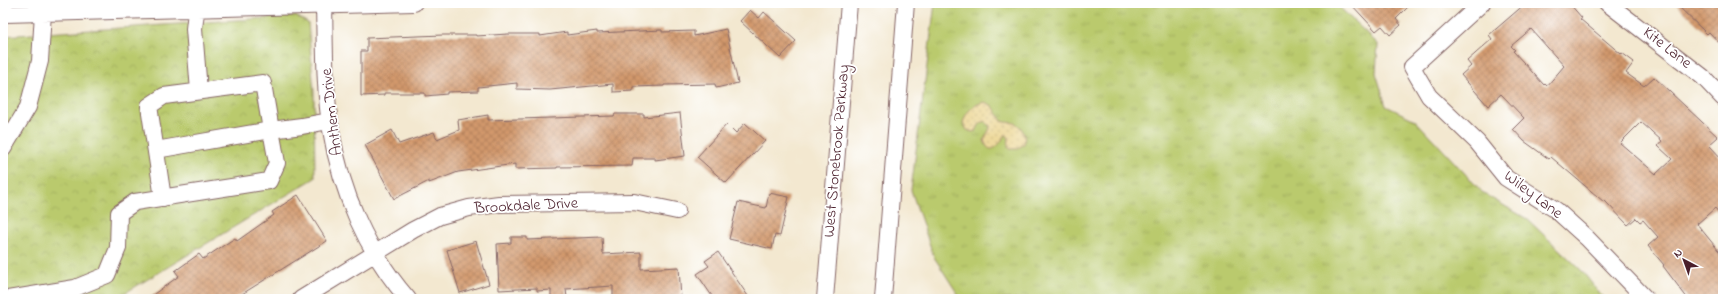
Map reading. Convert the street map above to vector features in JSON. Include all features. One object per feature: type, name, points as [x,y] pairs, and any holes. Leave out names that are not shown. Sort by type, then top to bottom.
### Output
[{"type":"street","points":[[5,8],[43,13],[197,6],[414,3]]},
{"type":"street","name":"West Stonebrook Parkway","points":[[825,299],[849,3]]},
{"type":"street","points":[[883,299],[906,3]]},
{"type":"street","name":"Wiley Lane","points":[[1482,3],[1412,67],[1429,96],[1477,142],[1506,178],[1556,210],[1587,238],[1646,299]]},
{"type":"street","name":"Kite Lane","points":[[1607,3],[1703,77],[1723,98]]},
{"type":"street","name":"Anthem Drive","points":[[324,4],[326,86],[329,121],[335,151],[347,194],[355,214],[375,253],[408,299]]},
{"type":"street","points":[[197,6],[194,29],[199,91]]},
{"type":"street","points":[[3,149],[28,107],[40,61],[43,13]]},
{"type":"street","points":[[8,299],[75,288],[107,275],[118,248],[119,213],[135,202],[163,198],[269,181],[277,163],[263,83],[164,96],[149,106],[163,198]]},
{"type":"street","points":[[156,150],[329,121]]},
{"type":"street","name":"Brookdale Drive","points":[[301,299],[413,230],[440,216],[469,208],[484,205],[634,202],[677,211]]},
{"type":"green space","points":[[935,3],[1312,3],[1315,5],[1318,3],[1335,3],[1378,44],[1376,73],[1386,106],[1415,120],[1484,194],[1527,219],[1582,271],[1604,299],[961,299],[934,257],[911,190]]},
{"type":"green space","points":[[296,16],[308,23],[314,92],[315,178],[115,299],[3,299],[3,36]]},
{"type":"sand","points":[[984,102],[993,107],[1002,121],[1015,123],[1020,127],[1024,135],[1024,144],[1017,149],[1010,149],[1008,147],[1009,139],[1007,135],[1004,136],[997,146],[991,149],[989,148],[984,140],[990,128],[984,121],[979,125],[976,131],[972,132],[967,130],[963,123],[966,115],[973,107]]},
{"type":"building","points":[[1350,3],[1412,3],[1396,19],[1401,25],[1390,35],[1382,26],[1376,31]]},
{"type":"building","points":[[1526,3],[1569,3],[1582,18],[1580,19],[1621,54],[1622,53],[1634,62],[1626,73],[1644,86],[1654,77],[1718,137],[1709,145],[1723,160],[1723,218],[1715,208],[1697,224],[1723,256],[1723,293],[1714,299],[1688,299],[1663,266],[1664,265],[1648,246],[1658,237],[1643,220],[1640,222],[1636,218],[1628,225],[1605,201],[1604,202],[1551,157],[1549,159],[1524,141],[1513,129],[1524,118],[1501,94],[1488,106],[1461,75],[1471,66],[1467,61],[1492,39],[1489,35]],"holes":[[[1531,29],[1564,66],[1547,86],[1545,84],[1544,85],[1513,51],[1515,50],[1511,46]],[[1641,122],[1662,141],[1658,146],[1672,159],[1656,174],[1620,143]]]},
{"type":"building","points":[[1675,3],[1723,3],[1723,47],[1709,32],[1707,34]]},
{"type":"building","points":[[750,10],[759,18],[764,12],[796,41],[780,58],[740,21]]},
{"type":"building","points":[[726,29],[738,83],[716,88],[715,84],[664,85],[633,87],[633,91],[613,92],[613,84],[550,90],[517,89],[517,83],[478,87],[478,91],[447,92],[447,94],[425,96],[425,93],[384,93],[384,95],[361,96],[361,51],[367,51],[367,38],[508,34],[540,34],[540,36],[567,32],[567,35],[597,31],[597,33],[662,30],[662,32],[694,31],[694,36]]},
{"type":"building","points":[[680,113],[685,156],[655,160],[655,158],[633,158],[632,166],[515,169],[515,164],[458,172],[429,183],[429,181],[394,199],[365,145],[392,130],[399,144],[434,132],[437,139],[459,130],[458,120],[488,115],[488,120],[614,116],[615,114],[644,114],[644,117]]},
{"type":"building","points":[[745,123],[765,141],[726,183],[697,157],[727,124],[736,133]]},
{"type":"building","points":[[769,193],[789,197],[780,236],[775,235],[772,249],[729,239],[738,202],[766,208]]},
{"type":"building","points":[[298,195],[327,241],[234,299],[147,299],[179,276],[175,271],[199,254],[203,259],[235,238],[237,241],[274,215],[272,212]]},
{"type":"building","points":[[511,237],[527,237],[527,240],[602,237],[603,254],[641,252],[641,269],[679,267],[681,299],[613,299],[613,286],[566,289],[567,298],[551,299],[551,290],[537,291],[537,288],[499,290],[497,244],[511,243]]},
{"type":"building","points":[[476,241],[489,284],[460,293],[447,250]]},
{"type":"building","points":[[718,252],[750,299],[714,299],[697,274],[709,266],[705,261]]}]
